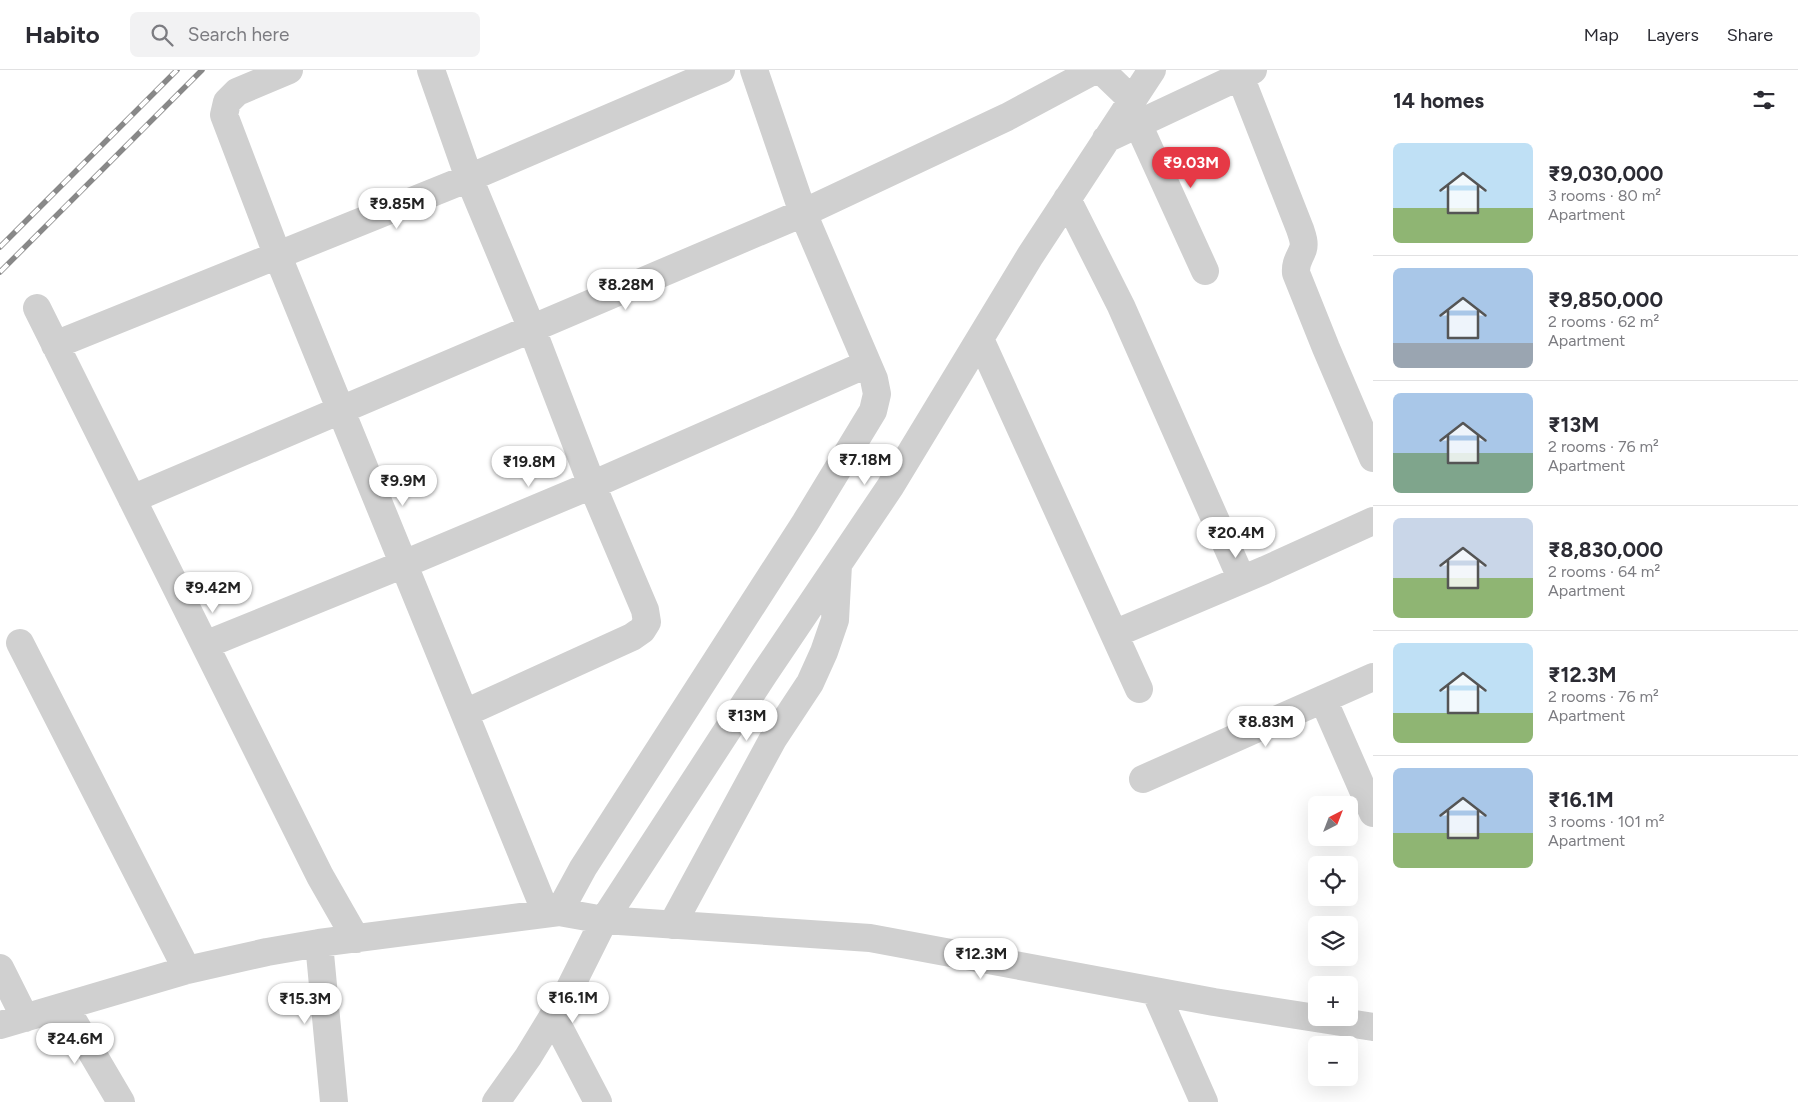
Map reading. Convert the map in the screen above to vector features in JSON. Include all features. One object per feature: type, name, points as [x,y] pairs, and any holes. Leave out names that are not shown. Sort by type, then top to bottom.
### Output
[{"type":"street","points":[[289,70],[231,96],[224,108],[224,115],[278,254],[465,714],[575,915]]},
{"type":"street","points":[[431,70],[470,178],[532,329],[592,485],[644,610],[647,622],[632,637],[465,714]]},
{"type":"street","points":[[55,345],[470,178],[721,70]]},
{"type":"street","points":[[496,1102],[528,1056],[569,990],[575,915],[584,868],[805,523],[873,411],[877,394],[874,379],[803,213],[754,70]]},
{"type":"street","points":[[575,915],[838,564],[890,487],[980,339],[1106,139],[1117,89],[1152,70]]},
{"type":"street","points":[[132,498],[803,213],[1007,117],[1117,89],[1246,73],[1304,245],[1295,266],[1296,273],[1366,422],[1373,458]]},
{"type":"street","points":[[1117,89],[1205,271]]},
{"type":"street","points":[[1067,199],[1122,306],[1242,580]]},
{"type":"street","points":[[37,308],[320,876],[356,938]]},
{"type":"street","points":[[980,339],[1139,688]]},
{"type":"street","points":[[205,645],[592,485],[867,364]]},
{"type":"street","points":[[1114,634],[1242,580],[1373,521]]},
{"type":"street","points":[[672,925],[773,739],[810,683],[824,652],[835,620],[838,564]]},
{"type":"street","points":[[20,643],[187,970]]},
{"type":"street","points":[[1142,779],[1373,677]]},
{"type":"street","points":[[1324,699],[1373,813]]},
{"type":"street","points":[[0,968],[12,1021],[187,970],[267,952],[356,938],[575,915],[672,925],[870,938],[1214,1002],[1373,1027]]},
{"type":"street","points":[[319,943],[334,1102]]},
{"type":"street","points":[[1155,991],[1204,1102]]},
{"type":"street","points":[[65,1007],[121,1102]]},
{"type":"street","points":[[553,1016],[598,1102]]},
{"type":"railway","points":[[0,247],[177,70]]},
{"type":"railway","points":[[0,272],[202,70]]}]
